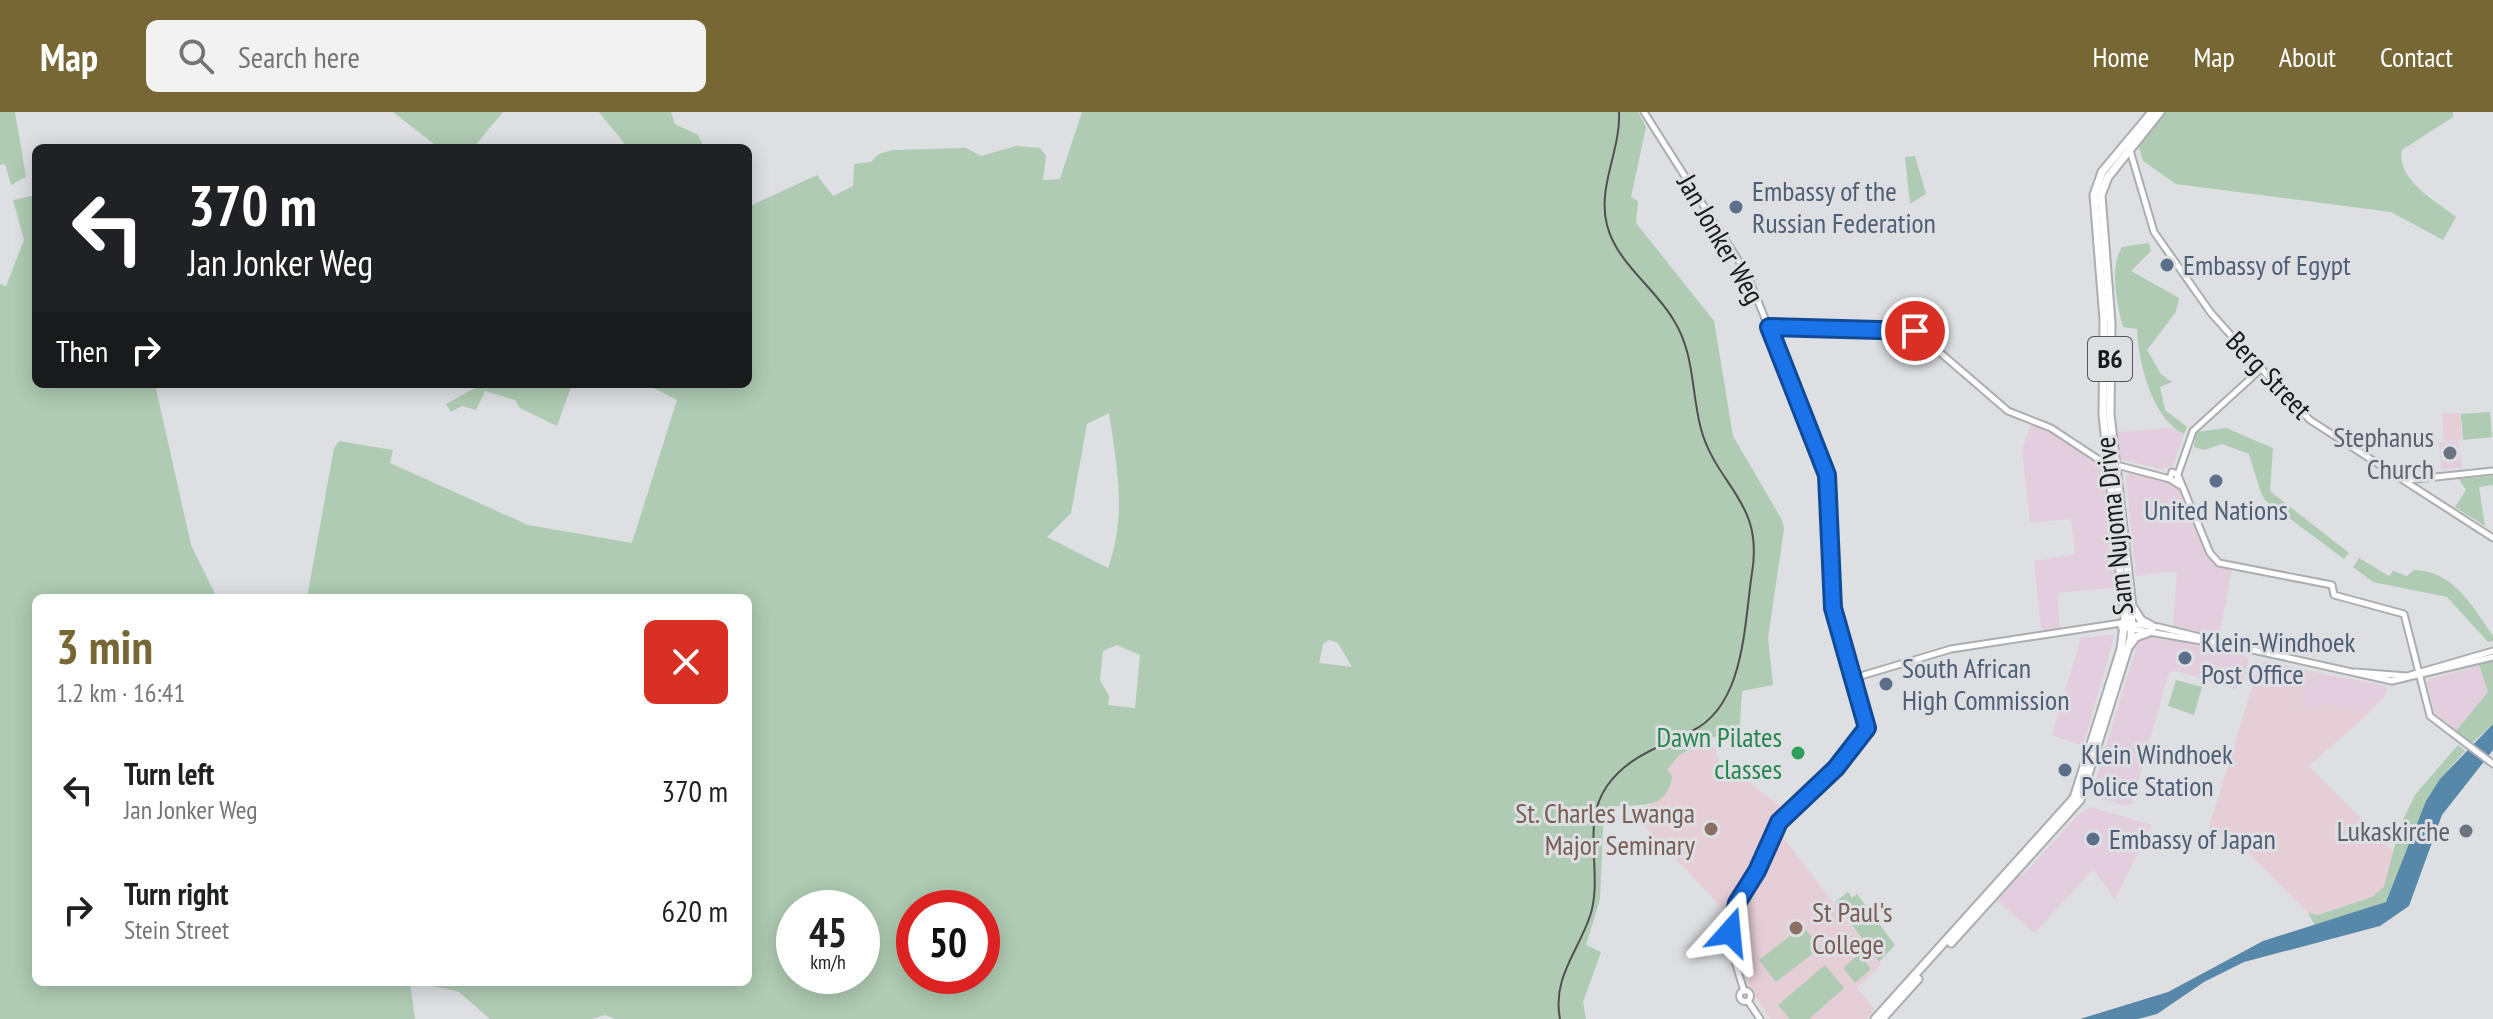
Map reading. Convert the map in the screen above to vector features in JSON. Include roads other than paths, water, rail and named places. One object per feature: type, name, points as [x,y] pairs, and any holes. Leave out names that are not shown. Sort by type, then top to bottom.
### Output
[{"type":"highway","name":"Sam Nujoma Drive","points":[[2129,146],[2152,112]]},
{"type":"highway","name":"Sam Nujoma Drive","points":[[1875,1019],[2074,798],[2132,607],[2103,406],[2104,319],[2094,195],[2102,172],[2160,112]]},
{"type":"highway","name":"Sam Nujoma Drive","points":[[1882,1019],[2080,800],[2127,650],[2111,464]]},
{"type":"highway","points":[[2127,650],[2136,637],[2152,628],[2141,620],[2132,607]]},
{"type":"street","name":"Jan Jonker Weg","points":[[1644,112],[1747,274],[1827,475],[1833,608],[1867,724],[1859,741],[1836,768],[1779,822],[1733,912],[1732,943],[1744,991],[1740,998],[1748,1001],[1760,1019]]},
{"type":"street","name":"Berg Street","points":[[2129,146],[2154,232],[2211,313],[2310,420],[2493,538]]},
{"type":"street","points":[[1769,327],[1915,331],[2001,406],[2051,428],[2111,464],[2158,476],[2174,476]]},
{"type":"street","points":[[2174,476],[2193,431],[2262,368]]},
{"type":"street","points":[[2406,480],[2493,471]]},
{"type":"street","points":[[2174,476],[2210,553],[2219,563],[2333,585],[2332,594],[2404,614],[2422,674],[2423,698],[2430,716],[2461,743],[2490,762]]},
{"type":"street","points":[[1854,678],[1951,649],[2126,626],[2152,628],[2350,672],[2391,677],[2422,674],[2493,654]]},
{"type":"water","points":[[2493,724],[2493,750],[2442,815],[2409,906],[2380,926],[2244,962],[2204,982],[2157,1014],[2138,1019],[2080,1019],[2168,992],[2263,941],[2386,902],[2426,801],[2440,779]]},
{"type":"railway","points":[[1560,1019],[1558,1004],[1563,978],[1594,900],[1593,833],[1599,801],[1607,786],[1625,767],[1645,753],[1692,731],[1709,719],[1723,703],[1739,662],[1754,549],[1745,511],[1717,466],[1701,429],[1689,359],[1680,332],[1665,307],[1618,251],[1607,225],[1605,197],[1617,140],[1619,112]]},
{"type":"place","name":"Embassy of the Russian Federation","points":[[1736,207]]},
{"type":"place","name":"Embassy of Egypt","points":[[2167,265]]},
{"type":"place","name":"Stephanus Church","points":[[2450,453]]},
{"type":"place","name":"United Nations","points":[[2216,481]]},
{"type":"place","name":"Klein-Windhoek Post Office","points":[[2185,658]]},
{"type":"place","name":"South African High Commission","points":[[1886,684]]},
{"type":"place","name":"Dawn Pilates classes","points":[[1798,753]]},
{"type":"place","name":"Klein Windhoek Police Station","points":[[2065,770]]},
{"type":"place","name":"St. Charles Lwanga Major Seminary","points":[[1711,829]]},
{"type":"place","name":"Lukaskirche","points":[[2466,831]]},
{"type":"place","name":"Embassy of Japan","points":[[2093,839]]},
{"type":"place","name":"St Paul's College","points":[[1796,928]]}]
